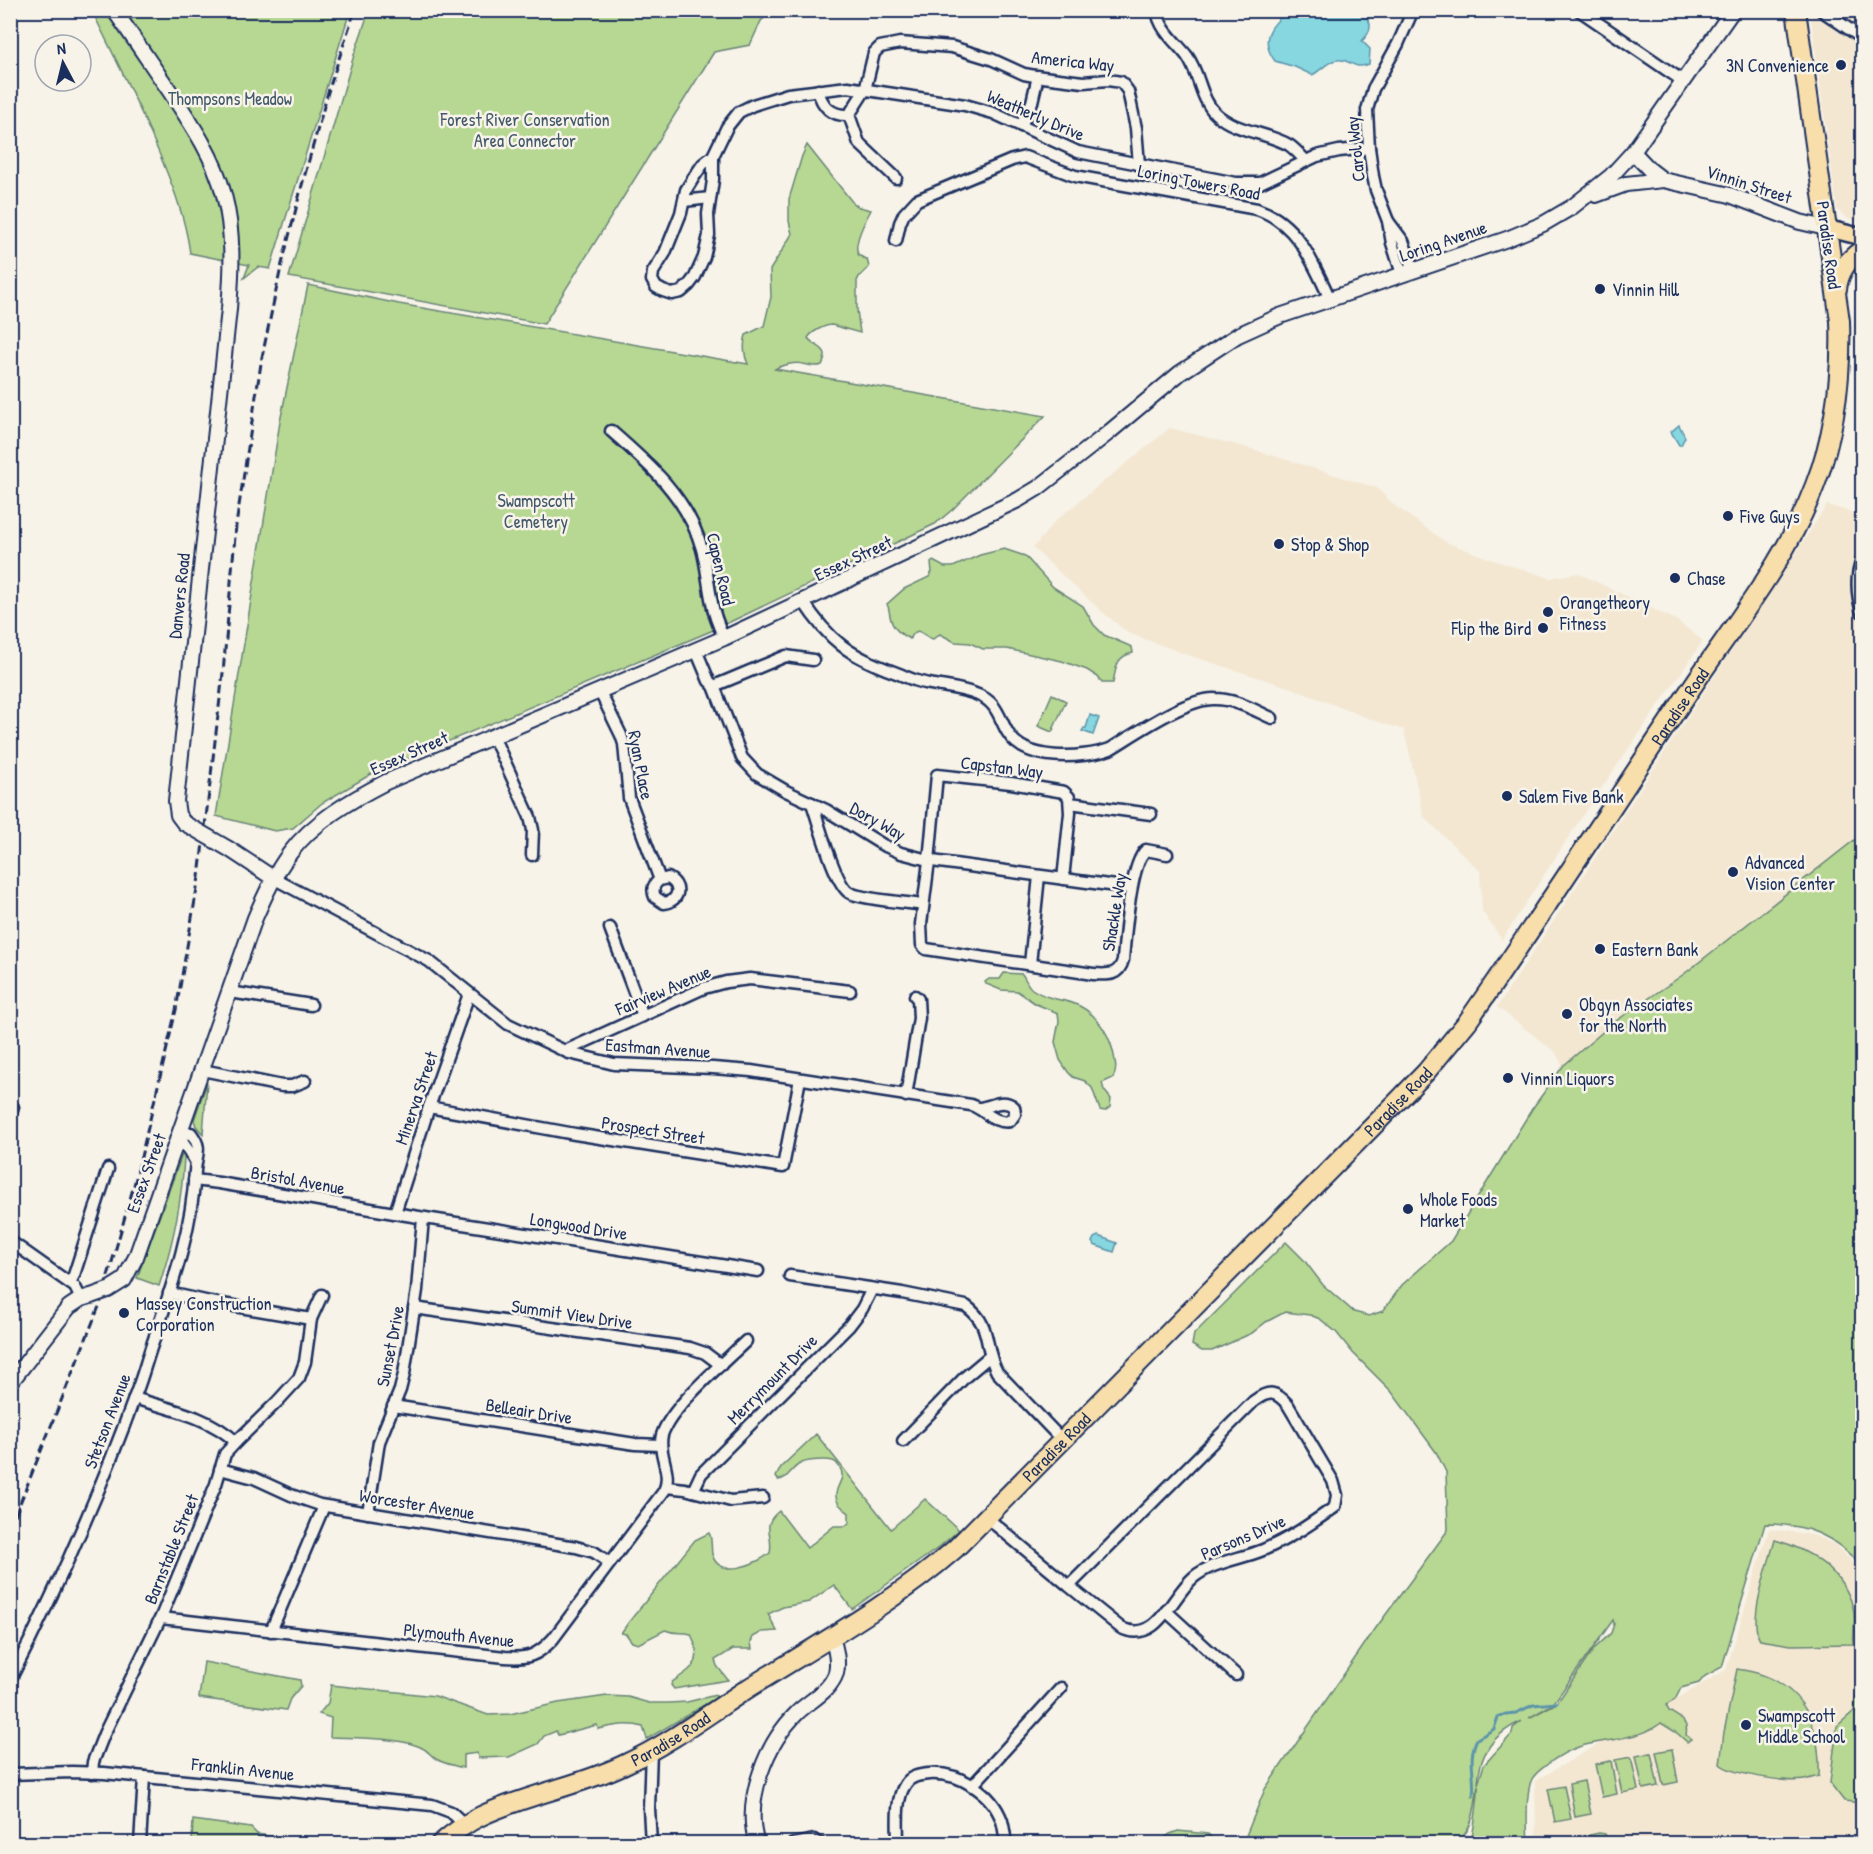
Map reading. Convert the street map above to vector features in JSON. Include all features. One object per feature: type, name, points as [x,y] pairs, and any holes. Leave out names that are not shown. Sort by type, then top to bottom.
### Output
[{"type":"highway","name":"Paradise Road","points":[[440,1844],[465,1825],[508,1804],[593,1778],[651,1751],[832,1636],[932,1569],[955,1549],[1426,1072],[1468,1021],[1762,586],[1796,528],[1815,486],[1833,423],[1837,395],[1840,321],[1796,10]]},
{"type":"highway","points":[[1836,297],[1839,276],[1843,268],[1852,257],[1863,250]]},
{"type":"main road","name":"Danvers Road","points":[[114,10],[198,134],[224,194],[230,222],[232,266],[176,801],[178,815],[184,823],[273,878]]},
{"type":"main road","name":"Loring Avenue","points":[[1107,434],[1180,373],[1228,341],[1280,316],[1527,231],[1572,207],[1611,176],[1633,152],[1732,10]]},
{"type":"main road","name":"Vinnin Street","points":[[1633,152],[1663,180],[1730,195],[1800,222],[1863,237]]},
{"type":"main road","points":[[1572,207],[1614,187],[1663,180]]},
{"type":"main road","name":"Essex Street","points":[[10,1383],[74,1302],[119,1285],[128,1275],[255,918],[273,878],[299,842],[316,827],[353,800],[386,782],[724,638],[1018,500],[1038,488],[1107,434]]},
{"type":"main road","points":[[757,1844],[752,1818],[757,1784],[764,1764],[778,1737],[796,1714],[824,1690],[833,1678],[837,1661],[832,1636]]},
{"type":"street","points":[[1157,10],[1159,22],[1192,63],[1212,109],[1230,122],[1288,145],[1306,161]]},
{"type":"street","name":"Carol Way","points":[[1408,272],[1392,243],[1388,221],[1376,190],[1368,148],[1367,110],[1372,90],[1398,44],[1413,10]]},
{"type":"street","points":[[1580,10],[1683,81]]},
{"type":"street","points":[[1821,10],[1863,38]]},
{"type":"street","name":"America Way","points":[[865,90],[874,53],[880,47],[900,43],[952,47],[992,59],[1024,74],[1083,82],[1115,81],[1125,86],[1128,91],[1136,128],[1139,165]]},
{"type":"street","points":[[1022,126],[1032,102],[1038,76]]},
{"type":"street","name":"Weatherly Drive","points":[[713,156],[713,180],[708,214],[709,235],[704,257],[689,285],[681,292],[672,294],[656,287],[652,280],[653,272],[665,254],[686,190],[703,164],[713,156],[735,116],[745,108],[776,97],[848,87],[984,109],[1070,150],[1236,183],[1254,184],[1328,153],[1368,148]]},
{"type":"street","points":[[818,90],[825,107],[841,116],[849,115]]},
{"type":"street","points":[[849,115],[865,90]]},
{"type":"street","points":[[849,115],[859,143],[896,178]]},
{"type":"street","name":"Loring Towers Road","points":[[896,242],[904,214],[917,200],[1019,158],[1030,159],[1064,173],[1257,209],[1273,216],[1288,227],[1304,248],[1330,299]]},
{"type":"street","points":[[684,201],[710,198]]},
{"type":"street","name":"Capen Road","points":[[611,431],[660,475],[687,512],[698,535],[705,562],[711,603],[724,638]]},
{"type":"street","points":[[1863,560],[1857,586],[1863,612]]},
{"type":"street","points":[[803,601],[818,624],[833,639],[864,661],[922,682],[970,692],[987,699],[997,710],[1008,734],[1015,742],[1032,752],[1073,755],[1100,752],[1110,749],[1193,703],[1216,698],[1236,702],[1272,718]]},
{"type":"street","name":"Dory Way","points":[[696,650],[709,681],[714,686],[742,758],[749,766],[757,774],[883,845],[929,861],[1131,888]]},
{"type":"street","points":[[714,686],[786,656],[813,660]]},
{"type":"street","name":"Ryan Place","points":[[600,692],[624,744],[629,798],[660,880]]},
{"type":"street","points":[[493,736],[530,817],[533,830],[532,855]]},
{"type":"street","name":"Capstan Way","points":[[929,861],[937,775],[1011,783],[1064,792],[1069,797],[1070,803]]},
{"type":"street","points":[[812,803],[837,876],[845,890],[864,897],[923,905]]},
{"type":"street","points":[[1063,879],[1070,803],[1151,814]]},
{"type":"street","name":"Shackle Way","points":[[1030,964],[1093,974],[1110,975],[1117,972],[1121,967],[1131,888],[1142,853],[1146,850],[1167,854]]},
{"type":"street","points":[[929,861],[923,905],[922,945],[926,949],[1030,964],[1039,876]]},
{"type":"street","name":"Eastman Avenue","points":[[273,878],[429,961],[508,1024],[565,1052],[614,1064],[713,1068],[800,1079],[980,1108]]},
{"type":"street","points":[[610,928],[644,1016]]},
{"type":"street","name":"Fairview Avenue","points":[[565,1052],[704,988],[736,980],[764,980],[850,991]]},
{"type":"street","points":[[230,992],[311,1005]]},
{"type":"street","name":"Minerva Street","points":[[395,1213],[429,1107],[470,994]]},
{"type":"street","points":[[906,1096],[919,1018],[918,999],[915,996]]},
{"type":"street","points":[[202,1070],[272,1085],[292,1086],[305,1081]]},
{"type":"street","name":"Prospect Street","points":[[429,1107],[575,1134],[783,1167],[800,1079]]},
{"type":"street","name":"Stetson Avenue","points":[[10,1680],[38,1627],[75,1542],[134,1398],[169,1293],[187,1233],[194,1180],[195,1161],[190,1151],[183,1146],[179,1135]]},
{"type":"street","points":[[70,1283],[108,1169]]},
{"type":"street","name":"Bristol Avenue","points":[[194,1180],[395,1213]]},
{"type":"street","name":"Longwood Drive","points":[[395,1213],[758,1270]]},
{"type":"street","name":"Sunset Drive","points":[[368,1513],[379,1442],[404,1374],[414,1308],[423,1218]]},
{"type":"street","points":[[10,1241],[86,1297]]},
{"type":"street","points":[[790,1276],[966,1306],[975,1312],[985,1328],[992,1363],[1002,1378],[1062,1440]]},
{"type":"street","name":"Merrymount Drive","points":[[693,1491],[701,1474],[849,1326],[862,1309],[872,1289]]},
{"type":"street","points":[[169,1293],[311,1319]]},
{"type":"street","name":"Barnstable Street","points":[[92,1773],[93,1762],[104,1734],[161,1618],[216,1484],[225,1454],[299,1378],[311,1319],[322,1295]]},
{"type":"street","name":"Summit View Drive","points":[[414,1308],[690,1348],[705,1353],[722,1365]]},
{"type":"street","points":[[746,1341],[669,1420],[661,1445],[668,1476],[666,1487],[731,1501],[763,1498]]},
{"type":"street","points":[[903,1441],[965,1377],[990,1356]]},
{"type":"street","name":"Parsons Drive","points":[[986,1517],[1069,1586],[1121,1628],[1130,1631],[1147,1630],[1155,1624],[1194,1577],[1216,1566],[1276,1544],[1335,1507],[1337,1501],[1333,1481],[1281,1397],[1267,1394],[1254,1401],[1069,1586]]},
{"type":"street","points":[[134,1398],[203,1420],[226,1432],[236,1442]]},
{"type":"street","name":"Belleair Drive","points":[[393,1406],[635,1444],[661,1445]]},
{"type":"street","name":"Worcester Avenue","points":[[220,1469],[255,1478],[324,1506],[576,1547],[594,1552],[610,1563]]},
{"type":"street","name":"Plymouth Avenue","points":[[161,1618],[505,1657],[525,1657],[539,1652],[553,1639],[666,1487]]},
{"type":"street","points":[[271,1631],[324,1506]]},
{"type":"street","points":[[1166,1611],[1236,1675]]},
{"type":"street","points":[[972,1786],[1061,1688]]},
{"type":"street","points":[[651,1751],[649,1815],[651,1844]]},
{"type":"street","name":"Franklin Avenue","points":[[10,1774],[92,1773],[432,1805],[451,1812],[465,1825]]},
{"type":"street","points":[[897,1844],[903,1788],[907,1782],[921,1775],[937,1774],[956,1776],[989,1800],[999,1813],[1006,1844]]},
{"type":"street","points":[[140,1844],[144,1777]]},
{"type":"street","points":[[793,1844],[807,1840],[814,1840],[821,1844]]},
{"type":"shaded area","points":[[1810,11],[1840,11],[1862,26],[1862,223],[1847,218],[1837,210]]},
{"type":"shaded area","points":[[1170,428],[1245,447],[1377,488],[1394,505],[1446,542],[1550,578],[1578,573],[1676,620],[1703,641],[1585,812],[1502,940],[1482,911],[1480,871],[1424,817],[1404,730],[1291,688],[1128,633],[1033,548],[1056,520]]},
{"type":"shaded area","points":[[1827,505],[1862,515],[1862,834],[1684,974],[1613,1023],[1563,1066],[1555,1052],[1497,1007]]},
{"type":"shaded area","name":"Swampscott Middle School","points":[[1769,1529],[1813,1535],[1834,1544],[1850,1559],[1862,1576],[1862,1843],[1536,1843],[1535,1781],[1726,1670]]},
{"type":"green space","name":"Forest River Conservation Area Connector","points":[[369,10],[772,11],[761,21],[750,45],[714,52],[544,324],[289,277]]},
{"type":"green space","name":"Thompsons Meadow","points":[[92,11],[350,11],[270,269],[258,267],[244,278],[249,265],[190,253],[182,214],[174,190],[135,99]]},
{"type":"green space","name":"Swampscott Cemetery","points":[[807,145],[853,203],[871,210],[857,244],[858,254],[867,259],[869,267],[857,281],[860,333],[832,325],[822,328],[808,338],[824,351],[825,359],[822,365],[800,363],[775,369],[1045,416],[953,509],[935,524],[711,631],[373,773],[322,803],[293,828],[275,831],[216,816],[280,422],[308,285],[399,304],[748,364],[744,342],[746,335],[764,326],[771,297],[770,270],[792,234],[789,221],[789,199]]},
{"type":"green space","points":[[1004,549],[1025,556],[1053,587],[1083,606],[1094,625],[1104,635],[1132,647],[1133,653],[1120,660],[1113,683],[1102,683],[1098,677],[1087,670],[1062,661],[1007,649],[983,649],[970,643],[955,642],[940,634],[933,639],[918,631],[910,639],[894,626],[887,604],[904,589],[929,577],[933,561],[944,567],[953,567],[980,555]]},
{"type":"green space","points":[[1052,694],[1066,701],[1052,732],[1038,726]]},
{"type":"green space","points":[[1862,834],[1862,1567],[1841,1547],[1819,1534],[1794,1526],[1765,1524],[1722,1667],[1705,1676],[1699,1683],[1681,1688],[1675,1700],[1666,1705],[1669,1711],[1685,1723],[1686,1735],[1691,1739],[1687,1742],[1661,1723],[1638,1734],[1587,1745],[1557,1757],[1532,1779],[1528,1793],[1528,1843],[1460,1843],[1472,1836],[1478,1785],[1470,1824],[1456,1843],[1243,1843],[1265,1789],[1373,1632],[1448,1530],[1446,1472],[1436,1452],[1391,1391],[1353,1353],[1336,1332],[1320,1319],[1310,1315],[1285,1312],[1252,1333],[1212,1351],[1202,1351],[1192,1345],[1194,1334],[1286,1242],[1304,1260],[1323,1285],[1354,1312],[1369,1316],[1383,1311],[1402,1285],[1451,1241],[1532,1109],[1563,1066],[1613,1023],[1684,974]],"holes":[[[1613,1620],[1611,1633],[1594,1649],[1557,1703],[1529,1718],[1553,1704]],[[1522,1721],[1513,1728],[1512,1734],[1484,1765],[1478,1784],[1481,1763],[1490,1746],[1503,1732]]]},
{"type":"green space","points":[[1004,973],[1022,974],[1030,987],[1037,992],[1080,1006],[1098,1022],[1111,1043],[1116,1065],[1113,1078],[1102,1083],[1111,1099],[1110,1107],[1105,1111],[1100,1110],[1092,1088],[1085,1081],[1073,1077],[1060,1060],[1055,1042],[1059,1021],[1058,1013],[1036,1004],[1017,991],[1001,990],[986,984],[985,982],[989,979],[1000,979]]},
{"type":"green space","points":[[207,1082],[203,1134],[194,1120]]},
{"type":"green space","points":[[182,1155],[184,1157],[179,1206],[169,1254],[159,1286],[137,1278]]},
{"type":"green space","points":[[816,1434],[891,1529],[925,1499],[959,1530],[938,1548],[852,1609],[834,1585],[809,1602],[783,1607],[768,1614],[777,1631],[762,1632],[753,1637],[752,1649],[733,1649],[715,1660],[728,1680],[674,1689],[672,1682],[691,1668],[697,1658],[691,1634],[665,1630],[638,1644],[632,1642],[626,1634],[621,1633],[695,1540],[709,1533],[712,1554],[716,1562],[730,1568],[748,1565],[770,1553],[770,1521],[779,1511],[807,1548],[834,1526],[845,1526],[849,1523],[849,1513],[840,1505],[836,1497],[842,1472],[836,1462],[816,1460],[803,1463],[782,1479],[778,1480],[776,1477],[781,1467]]},
{"type":"green space","points":[[1775,1540],[1800,1549],[1833,1572],[1848,1594],[1853,1607],[1853,1644],[1791,1645],[1760,1640],[1757,1631],[1757,1606]]},
{"type":"green space","points":[[1862,1651],[1862,1803],[1844,1801],[1830,1783],[1837,1726],[1854,1711]]},
{"type":"green space","points":[[204,1662],[300,1680],[301,1686],[290,1699],[286,1710],[199,1698]]},
{"type":"green space","points":[[1737,1669],[1776,1681],[1802,1704],[1816,1736],[1819,1776],[1796,1781],[1773,1779],[1735,1771],[1720,1764]]},
{"type":"green space","points":[[331,1685],[435,1696],[488,1715],[510,1714],[558,1703],[607,1696],[628,1697],[649,1703],[687,1702],[716,1695],[716,1698],[647,1739],[643,1727],[632,1725],[598,1729],[597,1725],[558,1735],[556,1731],[544,1736],[538,1744],[509,1757],[478,1758],[477,1753],[463,1755],[463,1768],[439,1761],[424,1749],[409,1743],[375,1738],[330,1737],[331,1718],[319,1714],[328,1703]]},
{"type":"green space","points":[[1672,1749],[1678,1782],[1663,1785],[1656,1752]]},
{"type":"green space","points":[[1651,1753],[1658,1786],[1643,1789],[1636,1756]]},
{"type":"green space","points":[[1631,1757],[1638,1790],[1622,1793],[1615,1760]]},
{"type":"green space","points":[[1611,1761],[1617,1794],[1602,1797],[1595,1764]]},
{"type":"green space","points":[[1584,1781],[1591,1814],[1575,1817],[1569,1784]]},
{"type":"green space","points":[[1564,1786],[1571,1819],[1555,1822],[1548,1789]]},
{"type":"green space","points":[[193,1820],[251,1828],[257,1834],[314,1843],[192,1843]]},
{"type":"green space","points":[[1178,1831],[1208,1834],[1217,1843],[1158,1843]]},
{"type":"green space","points":[[1605,1834],[1607,1838],[1604,1843],[1574,1843],[1590,1835]]},
{"type":"water","points":[[1288,11],[1327,11],[1359,15],[1363,13],[1370,24],[1368,34],[1362,41],[1370,49],[1369,64],[1359,66],[1337,60],[1330,62],[1312,75],[1275,61],[1270,53],[1267,40],[1272,27]]},
{"type":"water","points":[[1679,425],[1685,437],[1681,445],[1671,432]]},
{"type":"water","points":[[1090,715],[1099,718],[1093,735],[1082,731],[1086,728]]},
{"type":"water","points":[[1098,1236],[1117,1243],[1114,1252],[1094,1245],[1092,1242]]},
{"type":"waterway","points":[[1473,1796],[1472,1760],[1477,1739],[1494,1729],[1498,1717],[1516,1713],[1533,1705],[1557,1703]]},
{"type":"railway","points":[[10,1528],[100,1304],[136,1178],[176,1010],[199,877],[223,673],[236,525],[262,357],[302,185],[328,92],[355,10]]},
{"type":"place","name":"3N Convenience","points":[[1841,65]]},
{"type":"place","name":"Vinnin Hill","points":[[1600,289]]},
{"type":"place","name":"Five Guys","points":[[1728,516]]},
{"type":"place","name":"Stop & Shop","points":[[1279,544]]},
{"type":"place","name":"Chase","points":[[1675,578]]},
{"type":"place","name":"Orangetheory Fitness","points":[[1548,612]]},
{"type":"place","name":"Flip the Bird","points":[[1543,628]]},
{"type":"place","name":"Salem Five Bank","points":[[1507,796]]},
{"type":"place","name":"Advanced Vision Center","points":[[1733,872]]},
{"type":"place","name":"Eastern Bank","points":[[1600,949]]},
{"type":"place","name":"Obgyn Associates for the North","points":[[1567,1014]]},
{"type":"place","name":"Vinnin Liquors","points":[[1508,1078]]},
{"type":"place","name":"Whole Foods Market","points":[[1408,1209]]},
{"type":"place","name":"Massey Construction Corporation","points":[[124,1313]]},
{"type":"place","name":"Swampscott Middle School","points":[[1746,1725]]}]
